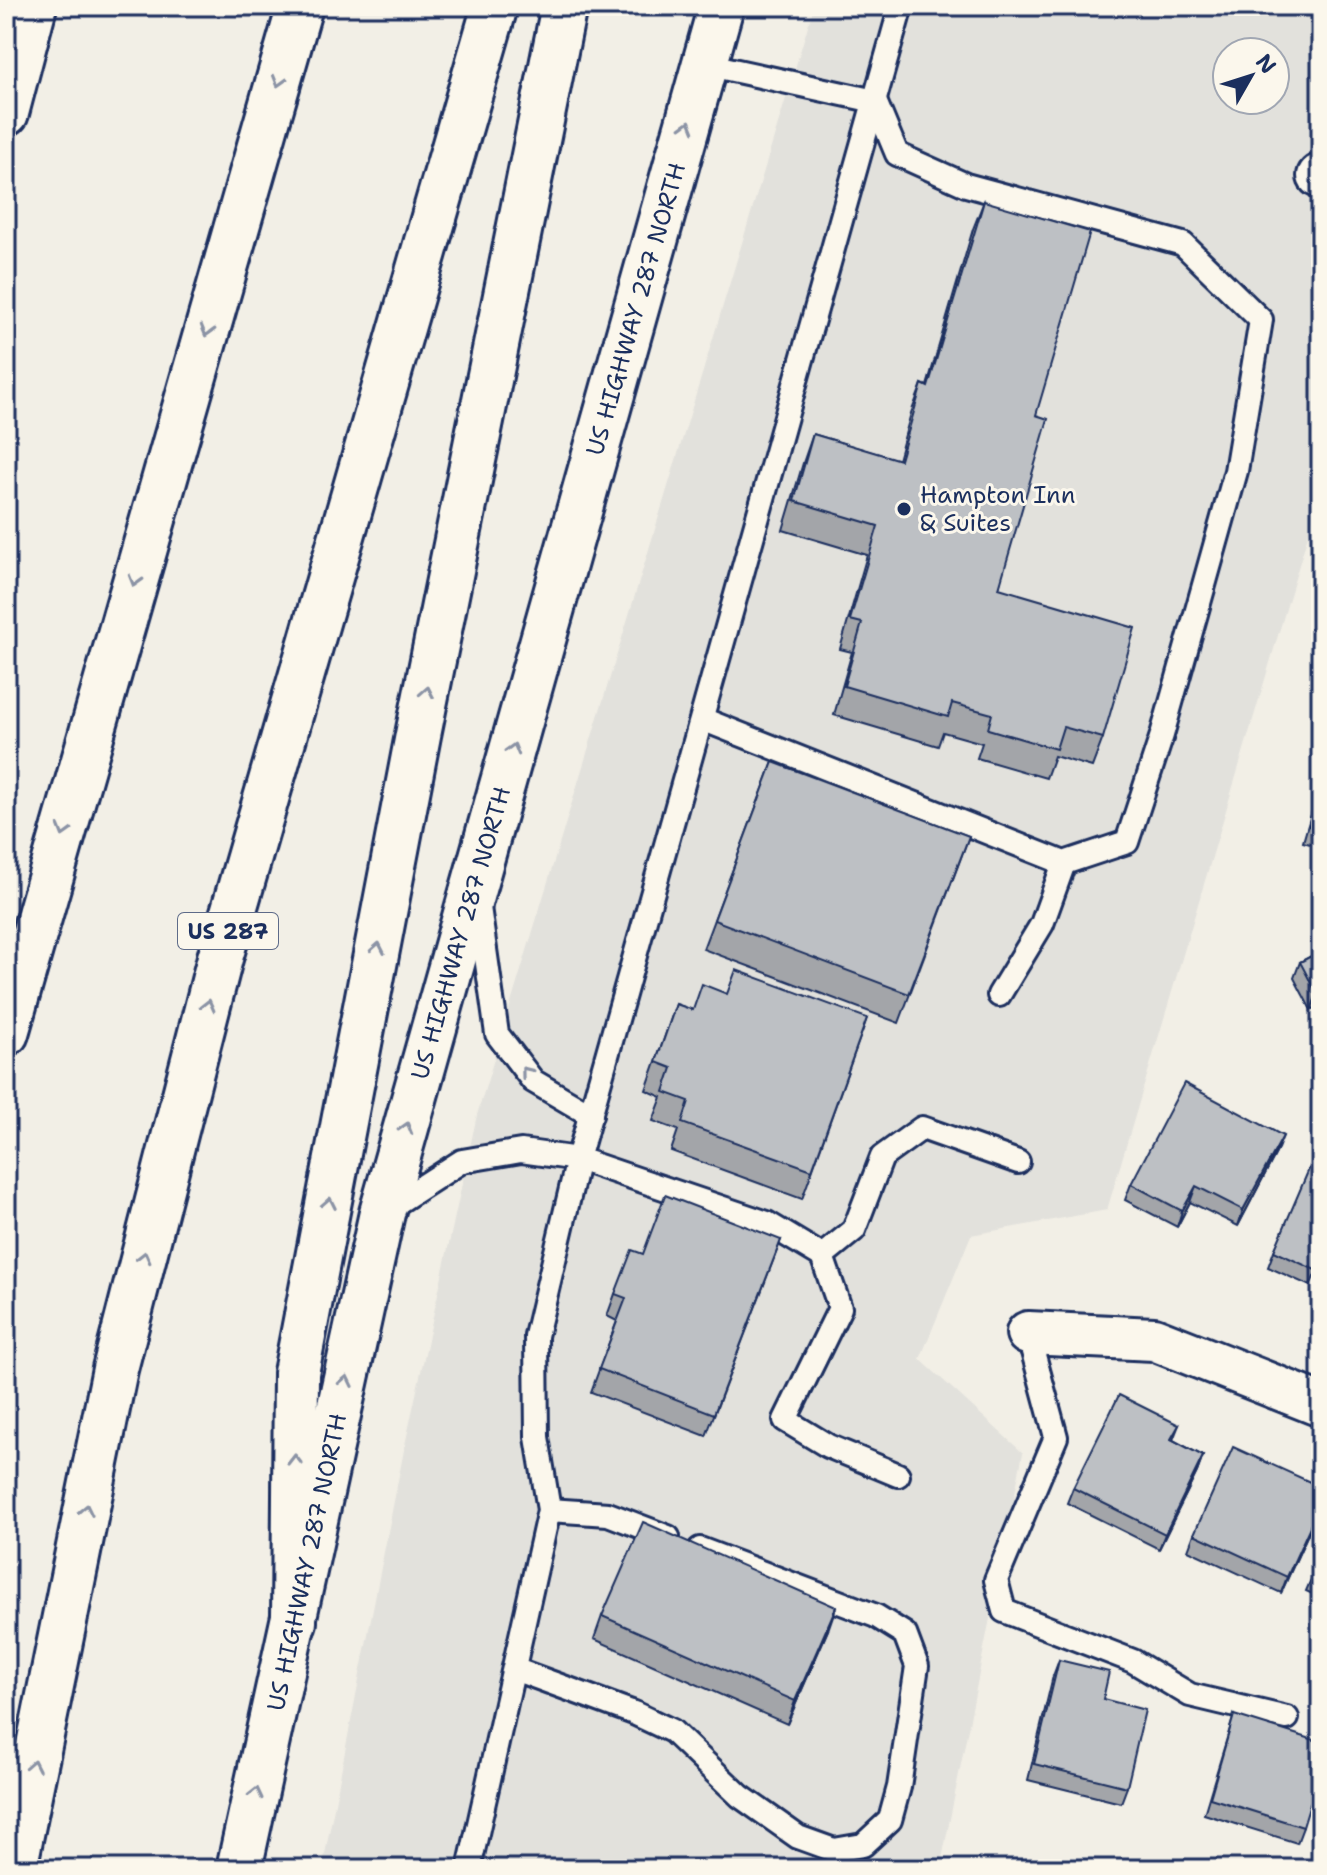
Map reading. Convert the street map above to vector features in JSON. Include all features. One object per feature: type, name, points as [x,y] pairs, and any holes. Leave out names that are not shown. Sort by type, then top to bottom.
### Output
[{"type":"main road","points":[[6,113],[34,6]]},
{"type":"main road","points":[[6,1033],[300,6]]},
{"type":"main road","name":"US 287","points":[[14,1869],[115,1369],[220,958],[495,6]]},
{"type":"main road","points":[[294,1622],[296,1373],[430,673],[564,6]]},
{"type":"main road","name":"US HIGHWAY 287 NORTH","points":[[239,1869],[382,1213],[721,6]]},
{"type":"street","points":[[1028,1333],[1154,1339],[1321,1405]]},
{"type":"lane","points":[[469,1869],[549,1510],[537,1437],[536,1336],[578,1159],[901,6]]},
{"type":"lane","points":[[705,64],[875,101]]},
{"type":"lane","points":[[702,719],[1064,863],[1127,842],[1162,735],[1236,471],[1261,320],[1183,244],[966,185],[897,154],[875,101]]},
{"type":"lane","points":[[999,995],[1042,924],[1064,863]]},
{"type":"lane","points":[[476,878],[497,1034],[533,1081],[591,1115]]},
{"type":"lane","points":[[822,1256],[854,1230],[882,1157],[922,1128],[1018,1162]]},
{"type":"lane","points":[[382,1213],[462,1161],[521,1151],[578,1159],[767,1223],[822,1256],[840,1308],[785,1420],[828,1446],[898,1475]]},
{"type":"lane","points":[[1028,1333],[1056,1437],[996,1580],[1004,1611],[1133,1661],[1190,1695],[1287,1718]]},
{"type":"lane","points":[[514,1669],[634,1713],[672,1731],[740,1796],[798,1837],[834,1850],[863,1845],[890,1820],[917,1666],[905,1634],[876,1616],[608,1514],[549,1510]]},
{"type":"shaded area","points":[[814,6],[1321,6],[1321,491],[1107,1210],[971,1235],[920,1359],[1023,1453],[940,1869],[322,1869],[405,1445],[477,1115]]},
{"type":"building","name":"Hampton Inn & Suites","points":[[984,201],[1090,232],[1036,415],[1048,419],[999,588],[1135,628],[1103,738],[1063,727],[1056,749],[988,729],[992,714],[952,703],[948,717],[844,686],[862,623],[850,620],[878,526],[794,501],[813,434],[900,460],[922,384],[928,387]]},
{"type":"building","points":[[773,762],[969,836],[909,994],[714,920]]},
{"type":"building","points":[[1321,784],[1321,830],[1309,826]]},
{"type":"building","points":[[1321,951],[1321,992],[1317,994],[1300,962]]},
{"type":"building","points":[[736,970],[867,1018],[812,1170],[682,1123],[689,1101],[664,1092],[672,1068],[656,1062],[676,1004],[693,1010],[702,984],[727,994]]},
{"type":"building","points":[[1184,1083],[1283,1136],[1243,1210],[1196,1186],[1182,1211],[1131,1184]]},
{"type":"building","points":[[1315,1155],[1321,1157],[1321,1257],[1315,1270],[1274,1251]]},
{"type":"building","points":[[665,1195],[781,1240],[714,1414],[599,1369],[626,1298],[615,1294],[632,1250],[643,1254]]},
{"type":"building","points":[[1119,1395],[1179,1425],[1171,1439],[1203,1456],[1165,1534],[1073,1488]]},
{"type":"building","points":[[1233,1447],[1321,1487],[1321,1502],[1287,1577],[1194,1534]]},
{"type":"building","points":[[643,1522],[836,1607],[795,1701],[602,1616]]},
{"type":"building","points":[[1321,1556],[1321,1580],[1312,1576]]},
{"type":"building","points":[[1059,1660],[1109,1672],[1103,1699],[1145,1710],[1127,1787],[1034,1764]]},
{"type":"building","points":[[1234,1715],[1321,1742],[1321,1768],[1303,1827],[1210,1798]]},
{"type":"place","name":"Hampton Inn & Suites","points":[[904,509]]}]
